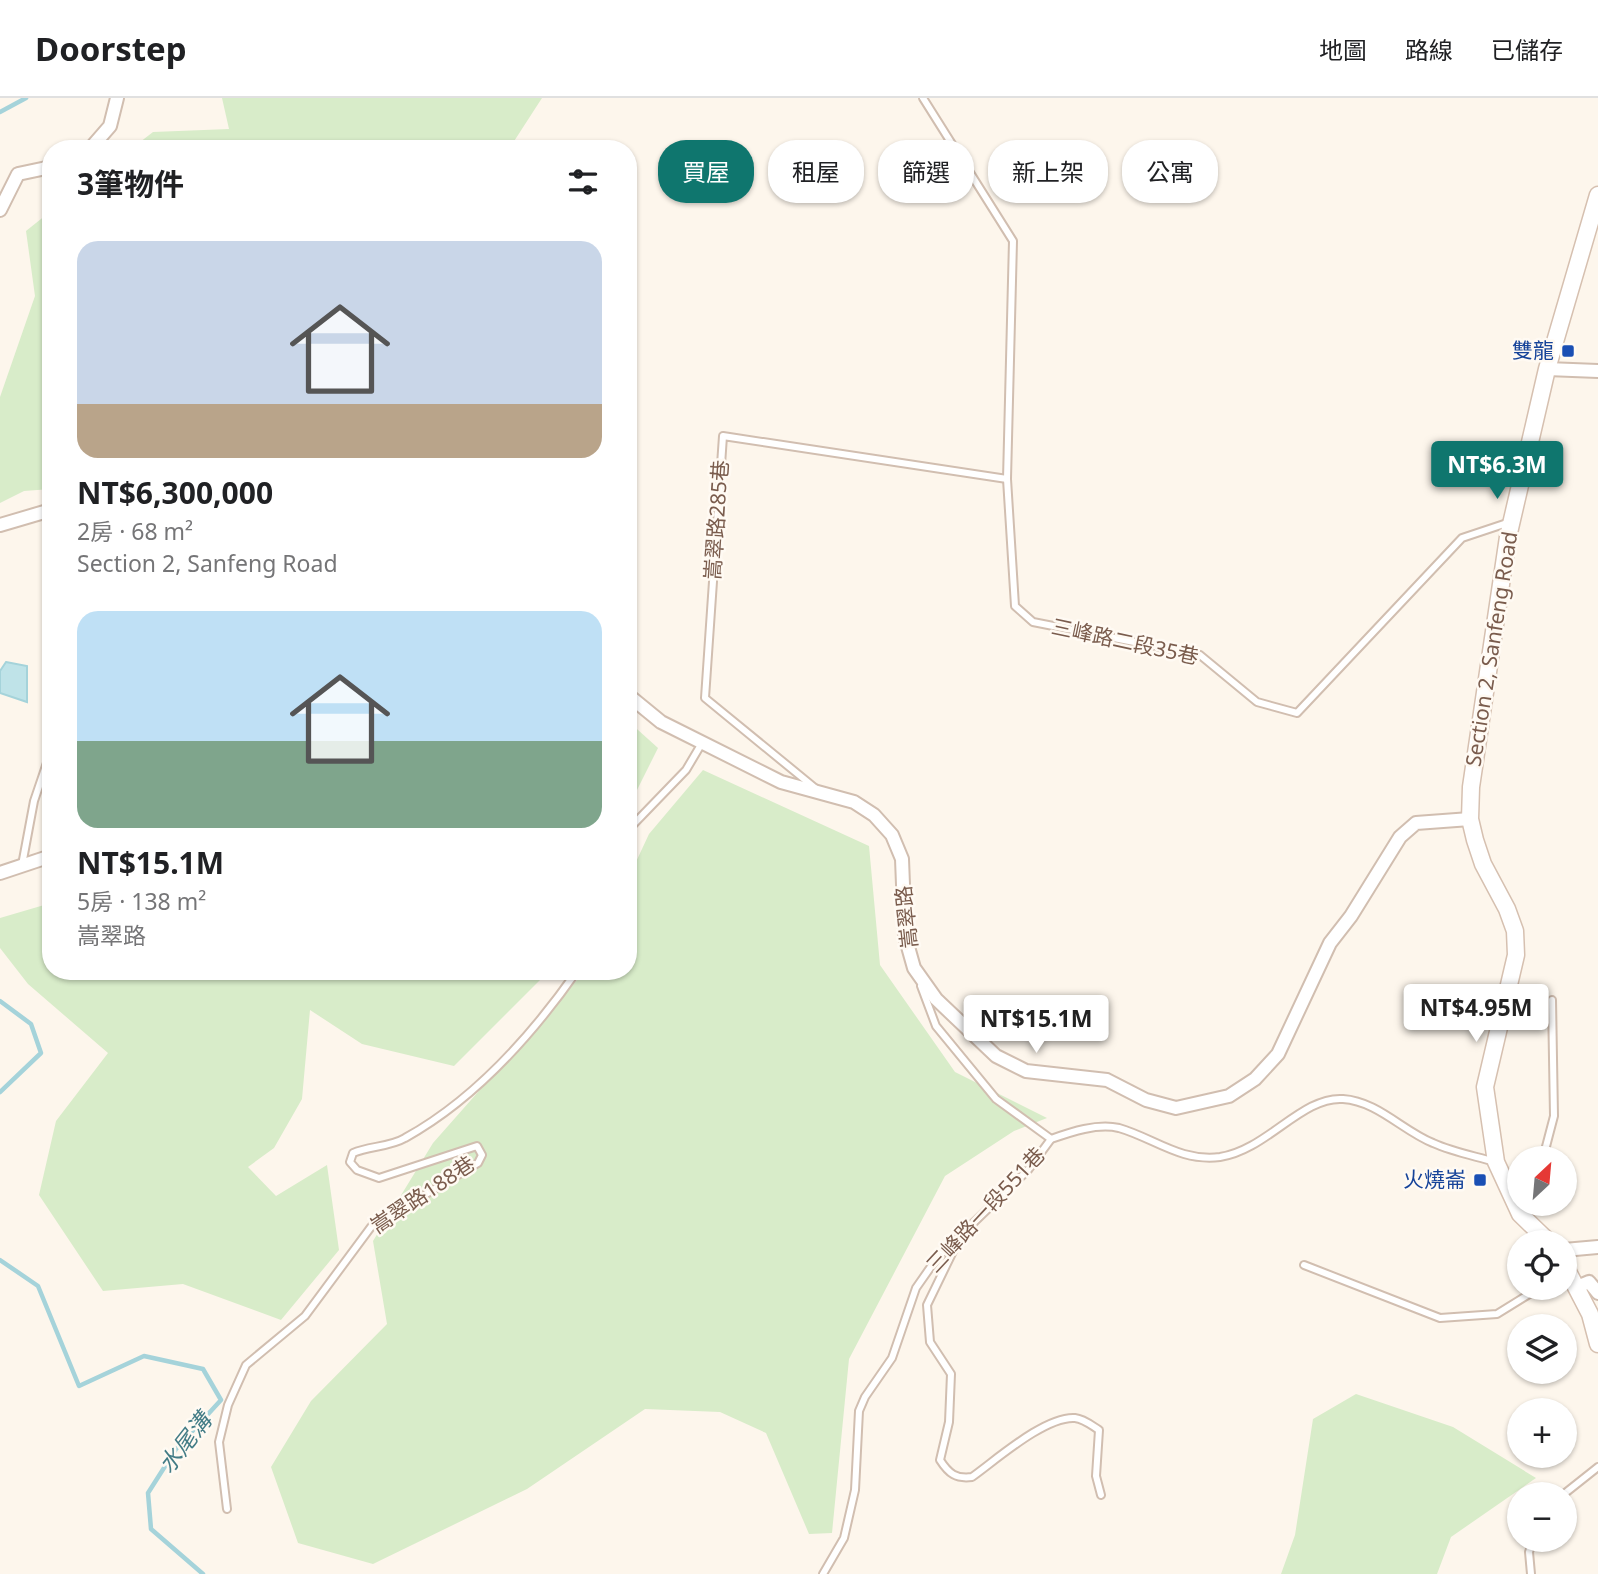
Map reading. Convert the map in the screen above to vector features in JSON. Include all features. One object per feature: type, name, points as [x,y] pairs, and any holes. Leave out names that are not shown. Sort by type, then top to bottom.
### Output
[{"type":"street","points":[[98,140],[110,127],[117,98]]},
{"type":"street","points":[[0,211],[18,174],[42,169]]},
{"type":"street","name":"Section 2, Sanfeng Road","points":[[1507,1176],[1496,1162],[1485,1087],[1516,955],[1515,931],[1507,909],[1483,864],[1470,819],[1471,787],[1511,521],[1547,369],[1598,195]]},
{"type":"street","points":[[1547,369],[1598,371]]},
{"type":"street","points":[[0,525],[42,513]]},
{"type":"street","name":"嵩翠路","points":[[637,702],[662,722],[781,782],[854,802],[874,815],[892,835],[902,859],[905,936],[914,968],[936,999],[996,1056],[1026,1071],[1107,1080],[1146,1100],[1176,1108],[1229,1096],[1255,1079],[1278,1054],[1330,943],[1351,916],[1400,837],[1416,823],[1470,819]]},
{"type":"street","points":[[0,873],[42,859]]},
{"type":"street","name":"Section 2, Sanfeng Road","points":[[1522,1216],[1537,1230]]},
{"type":"street","points":[[1577,1249],[1598,1247]]},
{"type":"street","points":[[1598,1293],[1589,1282],[1577,1287],[1590,1314],[1598,1344]]},
{"type":"lane","name":"三峰路二段35巷","points":[[923,98],[1013,241],[1007,479],[1015,606],[1033,622],[1200,655],[1257,702],[1297,713],[1462,538],[1511,521]]},
{"type":"lane","name":"嵩翠路285巷","points":[[822,794],[705,698],[723,436],[1007,479]]},
{"type":"lane","points":[[637,821],[686,770],[702,743]]},
{"type":"lane","points":[[21,867],[34,801],[42,777]]},
{"type":"lane","points":[[914,968],[936,1026],[996,1099],[1051,1139]]},
{"type":"lane","name":"嵩翠路188巷","points":[[227,1510],[219,1442],[228,1405],[246,1365],[305,1315],[371,1227],[478,1163],[482,1155],[477,1146],[379,1178],[357,1170],[350,1162],[353,1153],[403,1140],[460,1100],[519,1044],[556,1002],[571,980]]},
{"type":"lane","points":[[1546,1146],[1554,1116],[1552,1000]]},
{"type":"lane","name":"三峰路一段551巷","points":[[823,1574],[844,1538],[855,1490],[857,1426],[865,1397],[892,1358],[916,1288],[937,1258],[1028,1170],[1051,1139],[1104,1126],[1118,1128],[1177,1153],[1206,1158],[1222,1157],[1266,1139],[1316,1104],[1344,1099],[1372,1108],[1433,1143],[1496,1162]]},
{"type":"lane","points":[[961,1234],[927,1305],[930,1342],[951,1374],[949,1423],[940,1460],[947,1472],[960,1478],[972,1477],[1041,1428],[1060,1420],[1076,1418],[1099,1430],[1100,1450],[1096,1476],[1101,1495]]},
{"type":"lane","points":[[1304,1265],[1440,1318],[1497,1314],[1520,1300]]},
{"type":"lane","points":[[1577,1484],[1598,1467]]},
{"type":"lane","points":[[1529,1552],[1531,1574]]},
{"type":"green space","points":[[222,98],[542,98],[515,140],[143,140],[153,132],[229,129]]},
{"type":"green space","points":[[42,218],[42,490],[24,491],[0,503],[0,397],[35,296],[26,231]]},
{"type":"green space","points":[[637,729],[658,748],[637,790]]},
{"type":"green space","points":[[703,770],[869,846],[880,965],[955,1072],[1047,1118],[1014,1131],[945,1176],[849,1359],[832,1533],[809,1534],[766,1433],[720,1412],[645,1409],[527,1489],[373,1564],[298,1543],[271,1467],[311,1401],[387,1324],[373,1241],[433,1143],[577,980],[637,980],[637,860],[649,834]]},
{"type":"green space","points":[[42,906],[42,980],[540,980],[454,1066],[362,1044],[310,1010],[302,1099],[274,1148],[248,1167],[276,1196],[327,1165],[339,1250],[281,1320],[183,1284],[103,1291],[39,1195],[56,1121],[108,1053],[28,984],[0,948],[0,918]]},
{"type":"green space","points":[[1356,1394],[1453,1427],[1507,1460],[1507,1468],[1520,1468],[1536,1478],[1530,1482],[1507,1482],[1507,1498],[1451,1537],[1437,1574],[1281,1574],[1295,1535],[1313,1419]]},
{"type":"water","points":[[6,662],[27,666],[27,702],[0,693],[0,671]]},
{"type":"waterway","name":"水尾溝","points":[[0,112],[26,98]]},
{"type":"waterway","name":"水尾溝","points":[[0,1001],[31,1024],[41,1053],[0,1092]]},
{"type":"waterway","name":"水尾溝","points":[[0,1260],[38,1286],[79,1386],[144,1356],[203,1369],[221,1400],[176,1449],[148,1493],[151,1529],[203,1574]]},
{"type":"place","name":"雙龍","points":[[1568,351]]},
{"type":"place","name":"火燒崙","points":[[1480,1180]]}]
